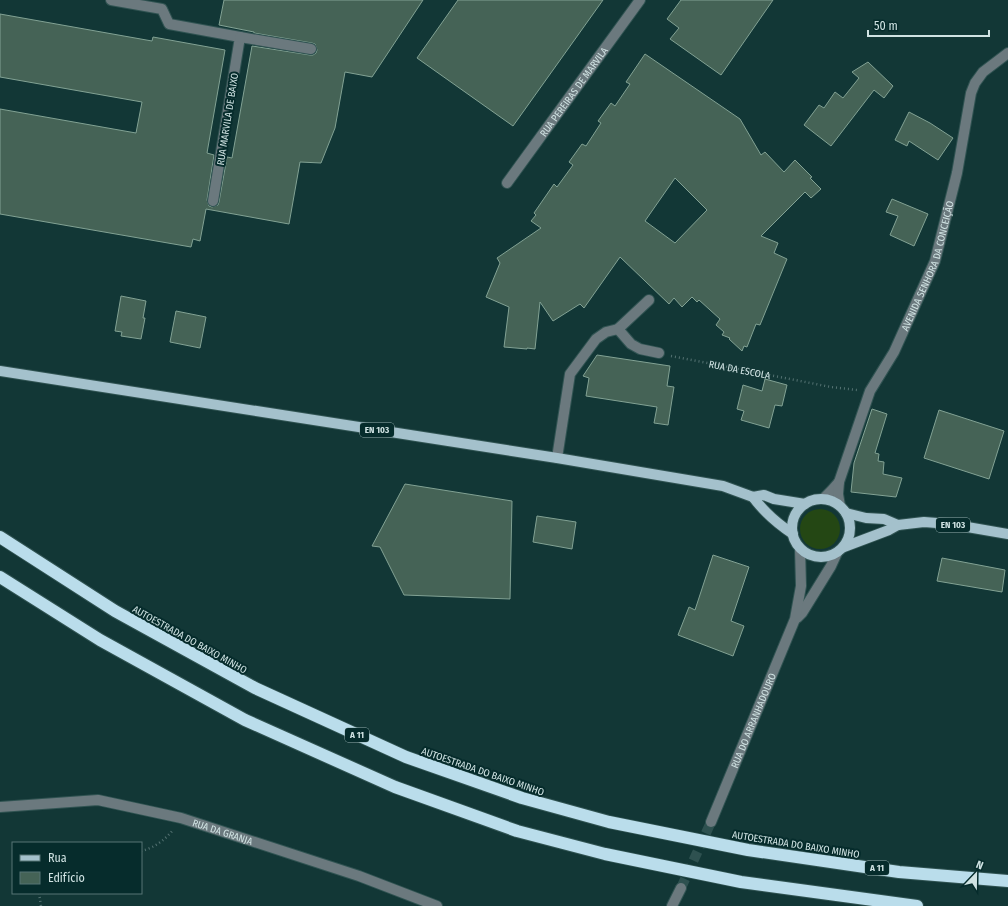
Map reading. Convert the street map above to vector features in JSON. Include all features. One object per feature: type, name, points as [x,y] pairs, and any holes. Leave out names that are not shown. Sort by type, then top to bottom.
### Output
[{"type":"highway","name":"AUTOESTRADA DO BAIXO MINHO","points":[[0,537],[115,611],[255,688],[406,757],[522,798],[609,822],[748,850],[899,872],[1008,881]]},
{"type":"highway","points":[[0,577],[100,640],[245,720],[394,787],[517,831],[605,854],[741,882],[917,906]]},
{"type":"main road","name":"EN 103","points":[[0,371],[557,458],[723,486],[753,497],[764,495],[774,499],[805,504],[810,501],[823,499],[829,500],[843,510],[866,518],[884,519],[898,525]]},
{"type":"main road","name":"EN 103","points":[[753,497],[778,524],[792,534],[796,544],[800,548],[809,555],[820,558],[832,556],[840,550],[898,525],[924,522],[1008,534]]},
{"type":"main road","points":[[792,534],[793,519],[805,504]]},
{"type":"main road","points":[[840,550],[848,539],[850,530],[850,521],[843,510]]},
{"type":"street","points":[[111,0],[162,4],[169,24],[311,49]]},
{"type":"street","name":"RUA PEREIRAS DE MARVILA","points":[[507,183],[640,0]]},
{"type":"street","name":"RUA MARVILA DE BAIXO","points":[[213,201],[240,37]]},
{"type":"street","name":"AVENIDA SENHORA DA CONCEIÇÃO","points":[[843,510],[838,494],[839,482],[870,391],[894,352],[935,261],[957,173],[971,93],[975,82],[982,72],[1008,53]]},
{"type":"street","points":[[557,458],[570,374],[596,339],[606,332],[618,329],[649,300]]},
{"type":"street","points":[[618,329],[631,344],[640,349],[659,353]]},
{"type":"street","name":"AVENIDA SENHORA DA CONCEIÇÃO","points":[[823,499],[839,482]]},
{"type":"street","name":"RUA DO ARRANHADOURO","points":[[711,822],[795,619],[801,586],[800,548]]},
{"type":"street","name":"RUA DO ARRANHADOURO","points":[[795,619],[802,613],[840,550]]},
{"type":"street","name":"RUA DA GRANJA","points":[[0,807],[98,800],[181,818],[359,876],[437,906]]},
{"type":"street","points":[[672,906],[681,888]]},
{"type":"path","name":"RUA DA ESCOLA","points":[[659,353],[831,387],[870,391]]},
{"type":"path","points":[[142,851],[150,849],[168,836],[178,825],[181,818]]},
{"type":"path","points":[[39,894],[41,906]]},
{"type":"green space","points":[[820,509],[834,515],[840,529],[834,543],[820,549],[806,543],[800,529],[806,515]]},
{"type":"building","points":[[224,0],[423,0],[372,77],[345,72],[335,128],[321,163],[300,162],[289,224],[206,209],[200,241],[193,239],[191,247],[0,214],[0,109],[136,133],[142,102],[0,77],[0,14],[152,41],[153,37],[225,50],[207,153],[214,155],[207,200],[209,206],[212,207],[218,205],[219,202],[227,157],[232,158],[252,46],[310,55],[316,53],[317,50],[315,44],[312,43],[254,33],[219,25]]},
{"type":"building","points":[[458,0],[603,0],[513,126],[417,58]]},
{"type":"building","points":[[681,0],[773,0],[721,75],[670,39],[679,28],[667,19]]},
{"type":"building","points":[[645,54],[740,119],[761,155],[765,152],[784,172],[795,160],[812,177],[810,178],[821,189],[811,198],[805,192],[761,236],[778,243],[774,253],[787,259],[760,325],[756,324],[747,347],[744,346],[742,351],[729,339],[730,338],[722,335],[724,332],[716,325],[720,319],[699,300],[697,302],[692,297],[682,307],[674,298],[669,304],[620,257],[584,308],[580,304],[553,321],[540,302],[535,349],[504,347],[509,307],[486,297],[500,263],[497,258],[541,228],[531,221],[536,215],[534,213],[554,184],[557,187],[573,165],[569,162],[582,144],[586,146],[601,123],[598,121],[611,103],[615,106],[630,84],[626,82]],"holes":[[[675,178],[707,210],[675,243],[645,221]]]},
{"type":"building","points":[[868,62],[893,86],[884,98],[874,90],[831,146],[804,125],[819,105],[824,108],[835,92],[843,98],[859,78],[852,72]]},
{"type":"building","points":[[909,112],[930,123],[953,138],[938,160],[909,141],[907,146],[895,140]]},
{"type":"building","points":[[892,199],[928,214],[914,246],[890,235],[898,216],[886,212]]},
{"type":"building","points":[[121,296],[146,301],[143,318],[145,318],[141,339],[121,336],[122,332],[115,331]]},
{"type":"building","points":[[176,311],[206,317],[200,348],[170,342]]},
{"type":"building","points":[[597,355],[670,366],[667,386],[674,387],[668,425],[654,423],[657,407],[586,396],[589,378],[583,376]]},
{"type":"building","points":[[765,379],[787,385],[782,406],[775,405],[769,428],[741,420],[744,411],[737,409],[743,385],[762,391]]},
{"type":"building","points":[[872,409],[887,414],[875,453],[879,454],[878,461],[884,462],[883,474],[902,478],[896,497],[851,492],[854,463]]},
{"type":"building","points":[[939,410],[1004,431],[989,479],[924,458]]},
{"type":"building","points":[[405,484],[512,501],[510,599],[404,595],[380,547],[372,546]]},
{"type":"building","points":[[537,516],[576,522],[572,549],[533,542]]},
{"type":"building","points":[[713,555],[749,567],[731,621],[744,626],[733,656],[678,635],[689,607],[695,610]]},
{"type":"building","points":[[942,558],[1005,570],[1002,592],[937,581]]},
{"type":"tunnel","points":[[681,888],[711,822]]}]
